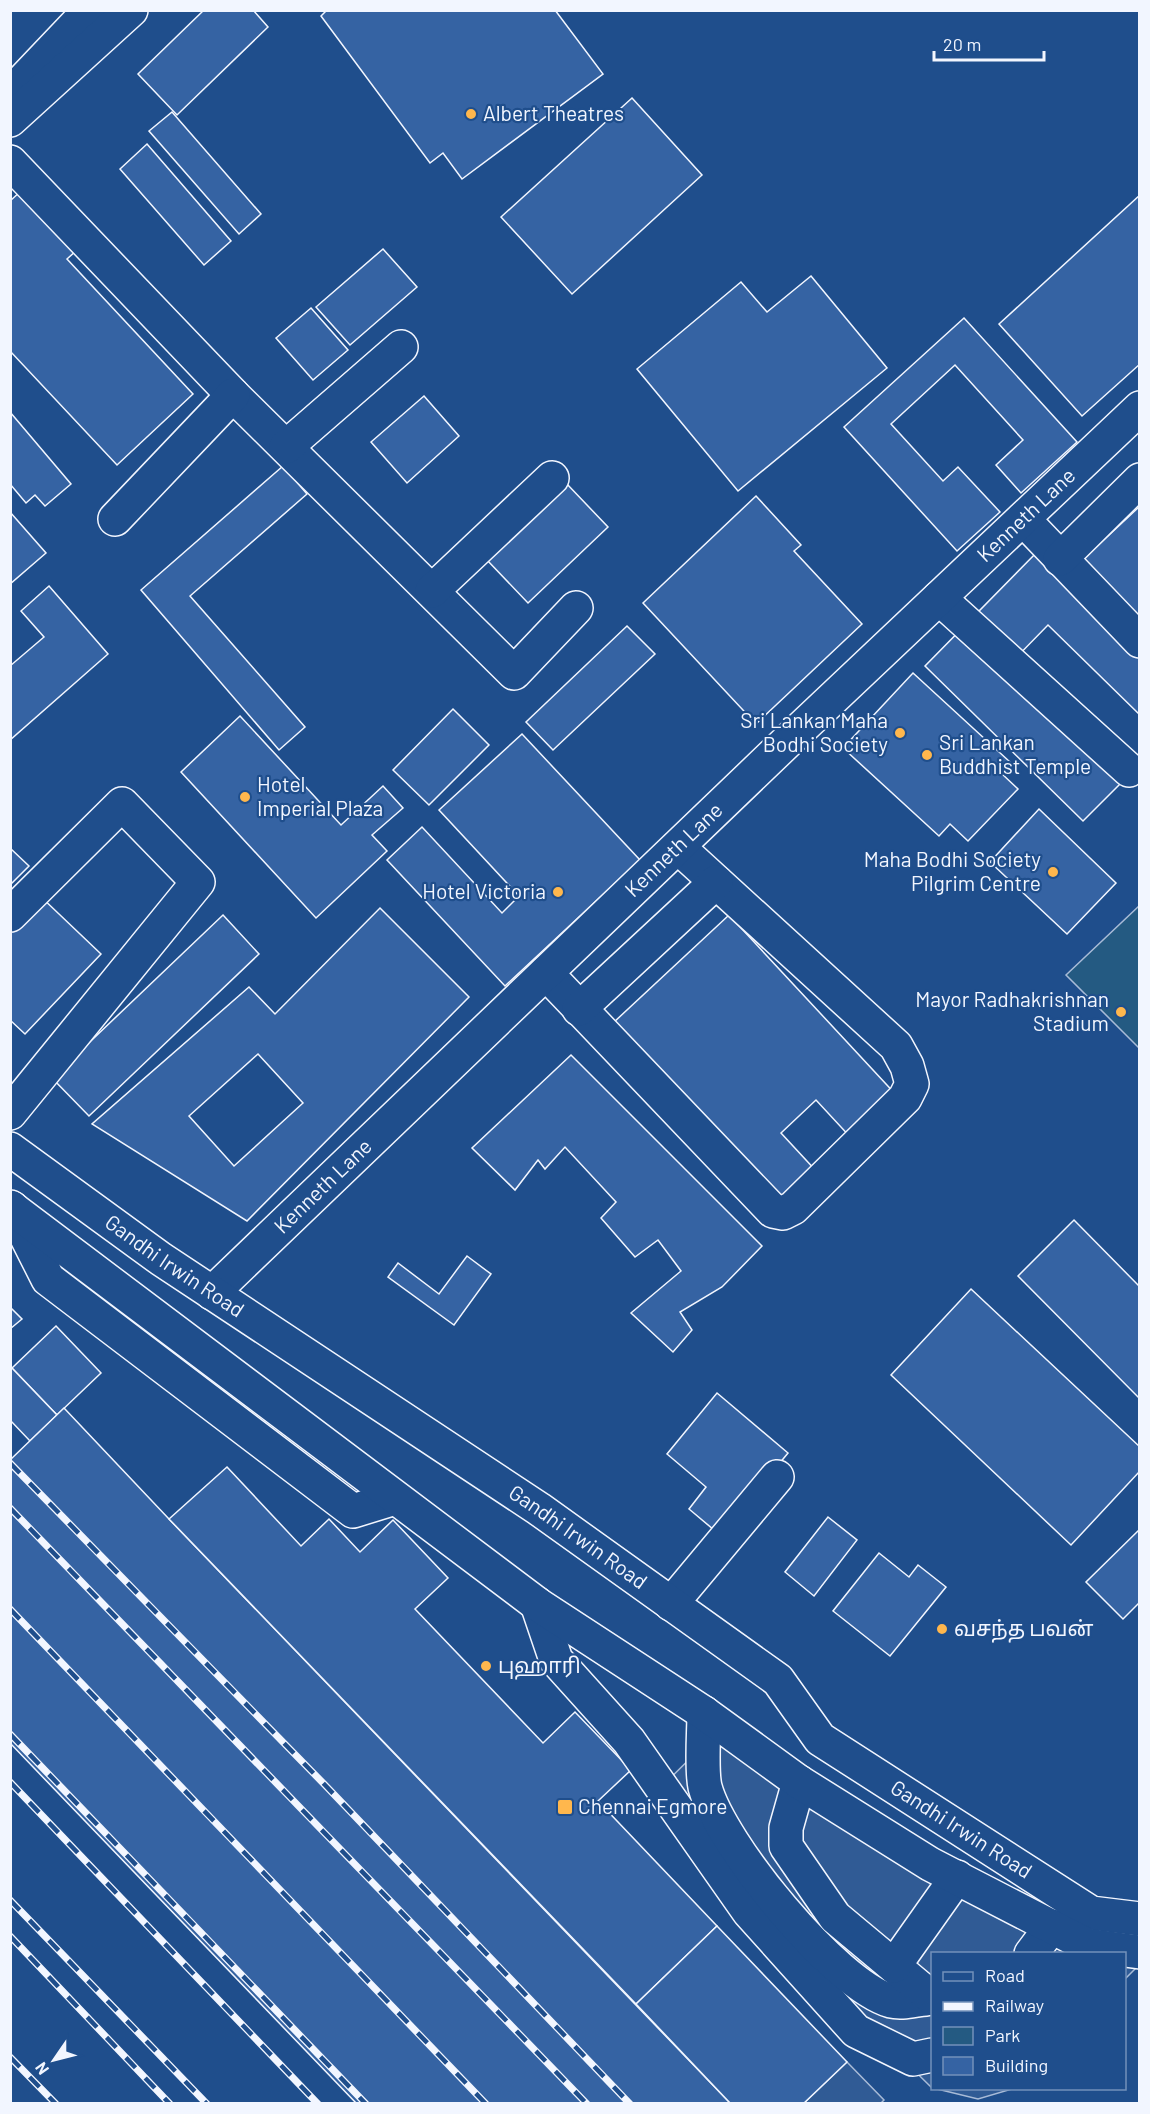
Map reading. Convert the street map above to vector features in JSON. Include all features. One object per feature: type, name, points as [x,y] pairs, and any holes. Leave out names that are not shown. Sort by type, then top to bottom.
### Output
[{"type":"main road","points":[[10,94],[89,19],[131,10]]},
{"type":"main road","points":[[10,120],[89,19]]},
{"type":"main road","points":[[10,162],[233,395],[514,673],[576,608]]},
{"type":"main road","points":[[286,447],[401,347]]},
{"type":"main road","points":[[115,519],[233,395]]},
{"type":"main road","name":"Kenneth Lane","points":[[212,1293],[1140,408]]},
{"type":"main road","points":[[432,591],[552,478]]},
{"type":"main road","points":[[1060,559],[1140,480]]},
{"type":"main road","points":[[1023,519],[1140,641]]},
{"type":"main road","points":[[939,598],[1129,770]]},
{"type":"main road","points":[[10,915],[122,804],[198,882],[10,1113]]},
{"type":"main road","points":[[546,973],[773,1211],[783,1213],[793,1208],[905,1098],[912,1084],[907,1066],[896,1046],[678,847]]},
{"type":"main road","points":[[579,1009],[716,882]]},
{"type":"main road","name":"Gandhi Irwin Road","points":[[10,1149],[161,1259],[539,1509],[778,1680],[820,1739],[1091,1913],[1140,1919]]},
{"type":"main road","name":"Gandhi Irwin Road","points":[[11,1208],[537,1604],[704,1713],[799,1782],[930,1864],[1087,1945],[1140,1952]]},
{"type":"main road","points":[[671,1604],[777,1477]]},
{"type":"main road","points":[[537,1604],[556,1660],[629,1742],[750,1912],[856,2031],[913,2059],[931,2055]]},
{"type":"main road","points":[[704,1713],[705,1784],[727,1856],[750,1912]]},
{"type":"main road","points":[[799,1782],[786,1828],[786,1846],[835,1917],[931,1997]]},
{"type":"main road","points":[[713,1810],[774,1899],[812,1944],[842,1970],[867,1990],[893,2002],[931,1998]]},
{"type":"main road","points":[[894,1966],[957,1877]]},
{"type":"main road","points":[[1032,1952],[1052,1926]]},
{"type":"green space","name":"Mayor Radhakrishnan Stadium","points":[[1139,906],[1139,1048],[1066,975]]},
{"type":"shaded area","points":[[713,1736],[910,1870],[1040,1920],[1139,1940],[1139,1965],[1126,1978],[1126,1952],[931,1952],[931,2087],[816,1974],[649,1799]]},
{"type":"shaded area","points":[[847,2062],[884,2100],[880,2104],[803,2104]]},
{"type":"shaded area","points":[[941,2090],[1009,2090],[978,2099]]},
{"type":"building","points":[[204,10],[253,10],[268,27],[177,115],[138,74]]},
{"type":"building","name":"Albert Theatres","points":[[327,10],[555,10],[603,74],[462,179],[443,153],[430,163],[321,16]]},
{"type":"building","points":[[632,98],[702,175],[572,294],[501,217]]},
{"type":"building","points":[[172,112],[261,214],[239,234],[149,131]]},
{"type":"building","points":[[147,144],[231,241],[204,265],[120,169]]},
{"type":"building","points":[[21,191],[77,250],[67,259],[193,394],[117,465],[10,351],[10,201]]},
{"type":"building","points":[[1140,195],[1140,364],[1082,416],[999,324]]},
{"type":"building","points":[[383,249],[417,287],[350,345],[316,307]]},
{"type":"building","points":[[811,276],[887,368],[738,491],[637,369],[741,282],[767,312]]},
{"type":"building","points":[[311,308],[348,350],[313,380],[276,338]]},
{"type":"building","points":[[964,318],[1077,442],[1021,493],[996,465],[1023,440],[955,365],[891,424],[943,481],[958,467],[1000,512],[957,551],[844,427]]},
{"type":"building","points":[[424,396],[459,436],[407,483],[371,442]]},
{"type":"building","points":[[10,412],[71,484],[45,506],[35,495],[26,503],[10,484]]},
{"type":"building","points":[[283,466],[307,494],[190,596],[305,727],[279,750],[141,590]]},
{"type":"building","points":[[566,483],[608,527],[528,603],[487,560]]},
{"type":"building","points":[[756,496],[801,545],[794,551],[862,624],[756,724],[643,603]]},
{"type":"building","points":[[1140,506],[1140,635],[1077,565]]},
{"type":"building","points":[[10,512],[46,553],[10,584]]},
{"type":"building","points":[[1038,551],[1140,651],[1140,715],[1048,625],[1005,669],[1121,783],[1083,821],[925,666]]},
{"type":"building","points":[[49,586],[108,654],[10,740],[10,666],[44,637],[21,611]]},
{"type":"building","points":[[627,626],[655,654],[553,750],[526,722]]},
{"type":"building","name":"Sri Lankan Buddhist Temple","points":[[913,673],[1010,762],[1001,773],[1018,789],[968,841],[950,824],[939,836],[843,748]]},
{"type":"building","points":[[453,709],[489,745],[429,805],[393,770]]},
{"type":"building","points":[[240,716],[341,825],[383,786],[403,808],[372,835],[387,851],[316,918],[181,772]]},
{"type":"building","points":[[522,734],[640,860],[505,986],[387,860],[422,827],[502,913],[519,896],[439,810]]},
{"type":"building","name":"Maha Bodhi Society Pilgrim Centre","points":[[1039,809],[1116,883],[1067,934],[990,862]]},
{"type":"building","points":[[10,848],[29,866],[10,885]]},
{"type":"building","points":[[38,894],[101,954],[25,1034],[10,1020],[10,922]]},
{"type":"building","points":[[380,908],[469,997],[247,1221],[92,1124],[249,987],[275,1014]],"holes":[[[258,1054],[303,1103],[234,1166],[189,1116]]]},
{"type":"building","points":[[223,915],[259,954],[89,1116],[52,1078]]},
{"type":"building","points":[[729,915],[899,1098],[853,1140],[816,1100],[781,1133],[818,1173],[783,1206],[613,1023]]},
{"type":"building","points":[[571,1055],[762,1246],[722,1287],[680,1312],[692,1330],[673,1352],[631,1313],[681,1271],[658,1240],[635,1257],[601,1218],[616,1202],[565,1147],[545,1169],[538,1160],[515,1190],[472,1148]]},
{"type":"building","points":[[1074,1220],[1140,1287],[1140,1399],[1018,1276]]},
{"type":"building","points":[[467,1256],[491,1274],[454,1325],[388,1277],[398,1263],[439,1294]]},
{"type":"building","points":[[971,1289],[1140,1447],[1140,1471],[1071,1545],[891,1375]]},
{"type":"building","points":[[10,1307],[22,1319],[10,1329]]},
{"type":"building","points":[[56,1326],[101,1373],[57,1415],[12,1368]]},
{"type":"building","points":[[10,1366],[57,1415],[30,1441],[10,1420]]},
{"type":"building","points":[[717,1393],[788,1453],[720,1535],[689,1509],[706,1487],[667,1454]]},
{"type":"building","points":[[64,1408],[731,2104],[357,2104],[10,1743],[10,1460]]},
{"type":"building","points":[[227,1467],[301,1546],[329,1519],[360,1552],[393,1520],[448,1578],[415,1609],[543,1743],[575,1712],[631,1770],[598,1801],[717,1926],[636,2004],[169,1519]]},
{"type":"building","points":[[828,1517],[857,1540],[814,1596],[785,1572]]},
{"type":"building","points":[[1140,1529],[1140,1602],[1123,1619],[1086,1582]]},
{"type":"building","points":[[879,1553],[909,1577],[918,1565],[946,1587],[890,1656],[833,1611]]},
{"type":"building","points":[[717,1926],[847,2062],[803,2104],[731,2104],[636,2004]]},
{"type":"railway","points":[[10,1463],[325,1785],[630,2104]]},
{"type":"railway","points":[[10,1508],[587,2104]]},
{"type":"railway","points":[[10,1609],[486,2104]]},
{"type":"railway","points":[[10,1734],[366,2104]]},
{"type":"railway","points":[[10,1782],[318,2104]]},
{"type":"railway","points":[[10,1900],[207,2104]]},
{"type":"railway","points":[[10,1936],[170,2104]]},
{"type":"railway","points":[[10,2057],[56,2104]]},
{"type":"place","name":"Albert Theatres","points":[[471,114]]},
{"type":"place","name":"Sri Lankan Maha Bodhi Society","points":[[900,733]]},
{"type":"place","name":"Sri Lankan Buddhist Temple","points":[[927,755]]},
{"type":"place","name":"Hotel Imperial Plaza","points":[[245,797]]},
{"type":"place","name":"Maha Bodhi Society Pilgrim Centre","points":[[1053,872]]},
{"type":"place","name":"Hotel Victoria","points":[[558,892]]},
{"type":"place","name":"Mayor Radhakrishnan Stadium","points":[[1121,1012]]},
{"type":"place","name":"வசந்த பவன்","points":[[942,1629]]},
{"type":"place","name":"புஹாரி","points":[[486,1666]]},
{"type":"place","name":"Chennai Egmore","points":[[565,1807]]}]
